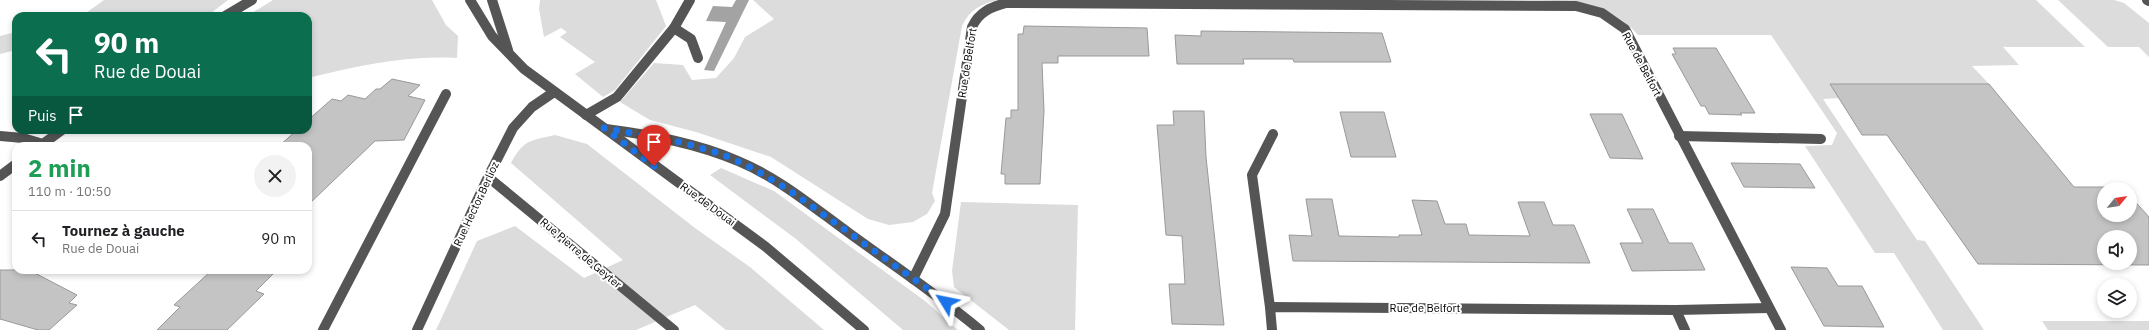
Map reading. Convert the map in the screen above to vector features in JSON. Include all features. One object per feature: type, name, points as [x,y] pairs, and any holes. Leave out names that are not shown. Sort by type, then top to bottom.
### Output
[{"type":"street","points":[[230,12],[243,0]]},
{"type":"street","points":[[232,12],[252,0]]},
{"type":"street","name":"Rue de Douai","points":[[470,0],[492,36],[524,69],[766,247],[813,285],[864,330]]},
{"type":"street","name":"Rue de Douai","points":[[492,0],[509,54]]},
{"type":"street","points":[[586,115],[617,97],[674,28],[690,0]]},
{"type":"street","name":"Rue de Belfort","points":[[913,279],[945,214],[974,20],[984,12],[1006,3],[1585,7],[1607,15],[1625,29],[1679,136],[1781,330]]},
{"type":"street","points":[[674,28],[690,37],[696,45],[698,58]]},
{"type":"street","name":"Rue Hector Berlioz","points":[[417,330],[488,177],[518,121],[532,107],[554,92]]},
{"type":"street","points":[[323,330],[446,94]]},
{"type":"street","points":[[604,128],[680,142],[740,161],[789,190],[956,309],[980,330]]},
{"type":"street","points":[[45,142],[56,134]]},
{"type":"street","points":[[1272,330],[1252,175],[1273,134]]},
{"type":"street","points":[[0,136],[23,138],[33,142]]},
{"type":"street","points":[[1679,136],[1821,139]]},
{"type":"street","points":[[0,176],[12,167]]},
{"type":"street","name":"Rue Pierre de Geyter","points":[[488,177],[674,330]]},
{"type":"street","name":"Rue de Belfort","points":[[1270,307],[1676,310],[1769,308]]},
{"type":"street","points":[[1676,310],[1685,330]]},
{"type":"shaded area","points":[[104,0],[228,0],[212,12],[87,12]]},
{"type":"shaded area","points":[[273,0],[432,0],[446,25],[458,36],[457,58],[419,58],[382,62],[312,77],[312,12],[254,12]]},
{"type":"shaded area","points":[[540,0],[656,0],[666,26],[615,90],[603,97],[575,74],[595,62],[560,37],[567,32],[561,28],[544,37],[539,9]]},
{"type":"shaded area","points":[[736,0],[749,0],[714,71],[704,70],[726,22],[706,21],[713,6],[732,7]]},
{"type":"shaded area","points":[[753,0],[998,0],[976,8],[968,16],[962,26],[932,193],[935,201],[927,214],[913,222],[889,225],[868,219],[771,157],[696,132],[650,120],[620,102],[654,63],[683,65],[692,80],[716,78],[734,58],[745,37],[774,19]]},
{"type":"shaded area","points":[[1523,0],[2036,0],[2085,47],[2003,47],[2019,65],[1972,66],[1989,84],[1830,84],[1840,98],[1823,99],[1917,240],[1925,241],[1984,330],[1943,330],[1894,253],[1875,253],[1805,146],[1832,145],[1837,133],[1771,35],[1638,35],[1626,23],[1614,15],[1600,9],[1571,2]]},
{"type":"shaded area","points":[[2058,0],[2114,0],[2124,3],[2149,23],[2149,57],[2139,47],[2108,47]]},
{"type":"shaded area","points":[[12,33],[12,51],[0,54],[0,36]]},
{"type":"shaded area","points":[[555,135],[587,144],[695,228],[750,267],[824,330],[726,330],[695,305],[636,330],[436,330],[477,241],[515,226],[584,278],[623,260],[511,163],[520,149],[528,142]]},
{"type":"shaded area","points":[[721,168],[774,191],[925,301],[958,330],[903,330],[796,239],[710,175]]},
{"type":"shaded area","points":[[961,202],[1078,205],[1075,330],[1009,330],[954,287],[952,271]]},
{"type":"shaded area","points":[[2042,321],[2149,321],[2149,330],[2048,330]]},
{"type":"building","points":[[1024,26],[1147,28],[1149,56],[1058,56],[1058,63],[1042,63],[1044,111],[1040,184],[1005,184],[1005,174],[1001,174],[1006,118],[1011,118],[1011,110],[1018,110],[1018,34],[1023,34]]},
{"type":"building","points":[[1201,31],[1382,33],[1391,62],[1294,62],[1293,59],[1243,59],[1244,64],[1177,64],[1175,35],[1201,36]]},
{"type":"building","points":[[1673,48],[1716,48],[1755,113],[1740,113],[1742,115],[1709,114],[1705,106],[1701,106],[1672,54],[1676,54]]},
{"type":"building","points":[[392,79],[420,85],[408,96],[425,100],[404,140],[375,141],[312,201],[312,142],[284,142],[292,134],[312,134],[312,116],[332,99],[341,101],[348,95],[365,99],[376,89],[380,89]]},
{"type":"building","points":[[1830,84],[1989,84],[2074,187],[2097,187],[2097,222],[2137,222],[2137,204],[2149,217],[2149,265],[2137,265],[2137,230],[2097,230],[2097,265],[1978,264],[1887,135],[1862,135]]},
{"type":"building","points":[[1173,111],[1204,111],[1206,157],[1224,325],[1172,324],[1169,284],[1185,284],[1182,236],[1166,235],[1157,125],[1174,125]]},
{"type":"building","points":[[1340,112],[1384,112],[1396,157],[1351,157]]},
{"type":"building","points":[[1590,114],[1622,114],[1643,159],[1610,158]]},
{"type":"building","points":[[1731,163],[1800,164],[1815,188],[1744,187]]},
{"type":"building","points":[[1306,199],[1332,199],[1339,236],[1399,237],[1399,235],[1422,235],[1412,200],[1437,201],[1445,224],[1466,224],[1469,235],[1530,236],[1518,202],[1544,202],[1553,225],[1574,225],[1590,263],[1293,261],[1289,235],[1312,236]]},
{"type":"building","points":[[1627,209],[1653,209],[1669,243],[1692,243],[1705,270],[1632,271],[1620,243],[1643,243]]},
{"type":"building","points":[[1791,267],[1827,268],[1838,286],[1862,286],[1884,327],[1824,326]]},
{"type":"building","points":[[0,270],[12,270],[12,274],[37,274],[77,295],[69,303],[77,305],[49,330],[38,330],[0,319]]},
{"type":"building","points":[[208,274],[273,274],[256,291],[264,294],[227,330],[157,330],[180,307],[174,305]]},
{"type":"route","points":[[654,166],[604,128],[680,142],[722,154],[740,161],[772,178],[946,302]]}]
